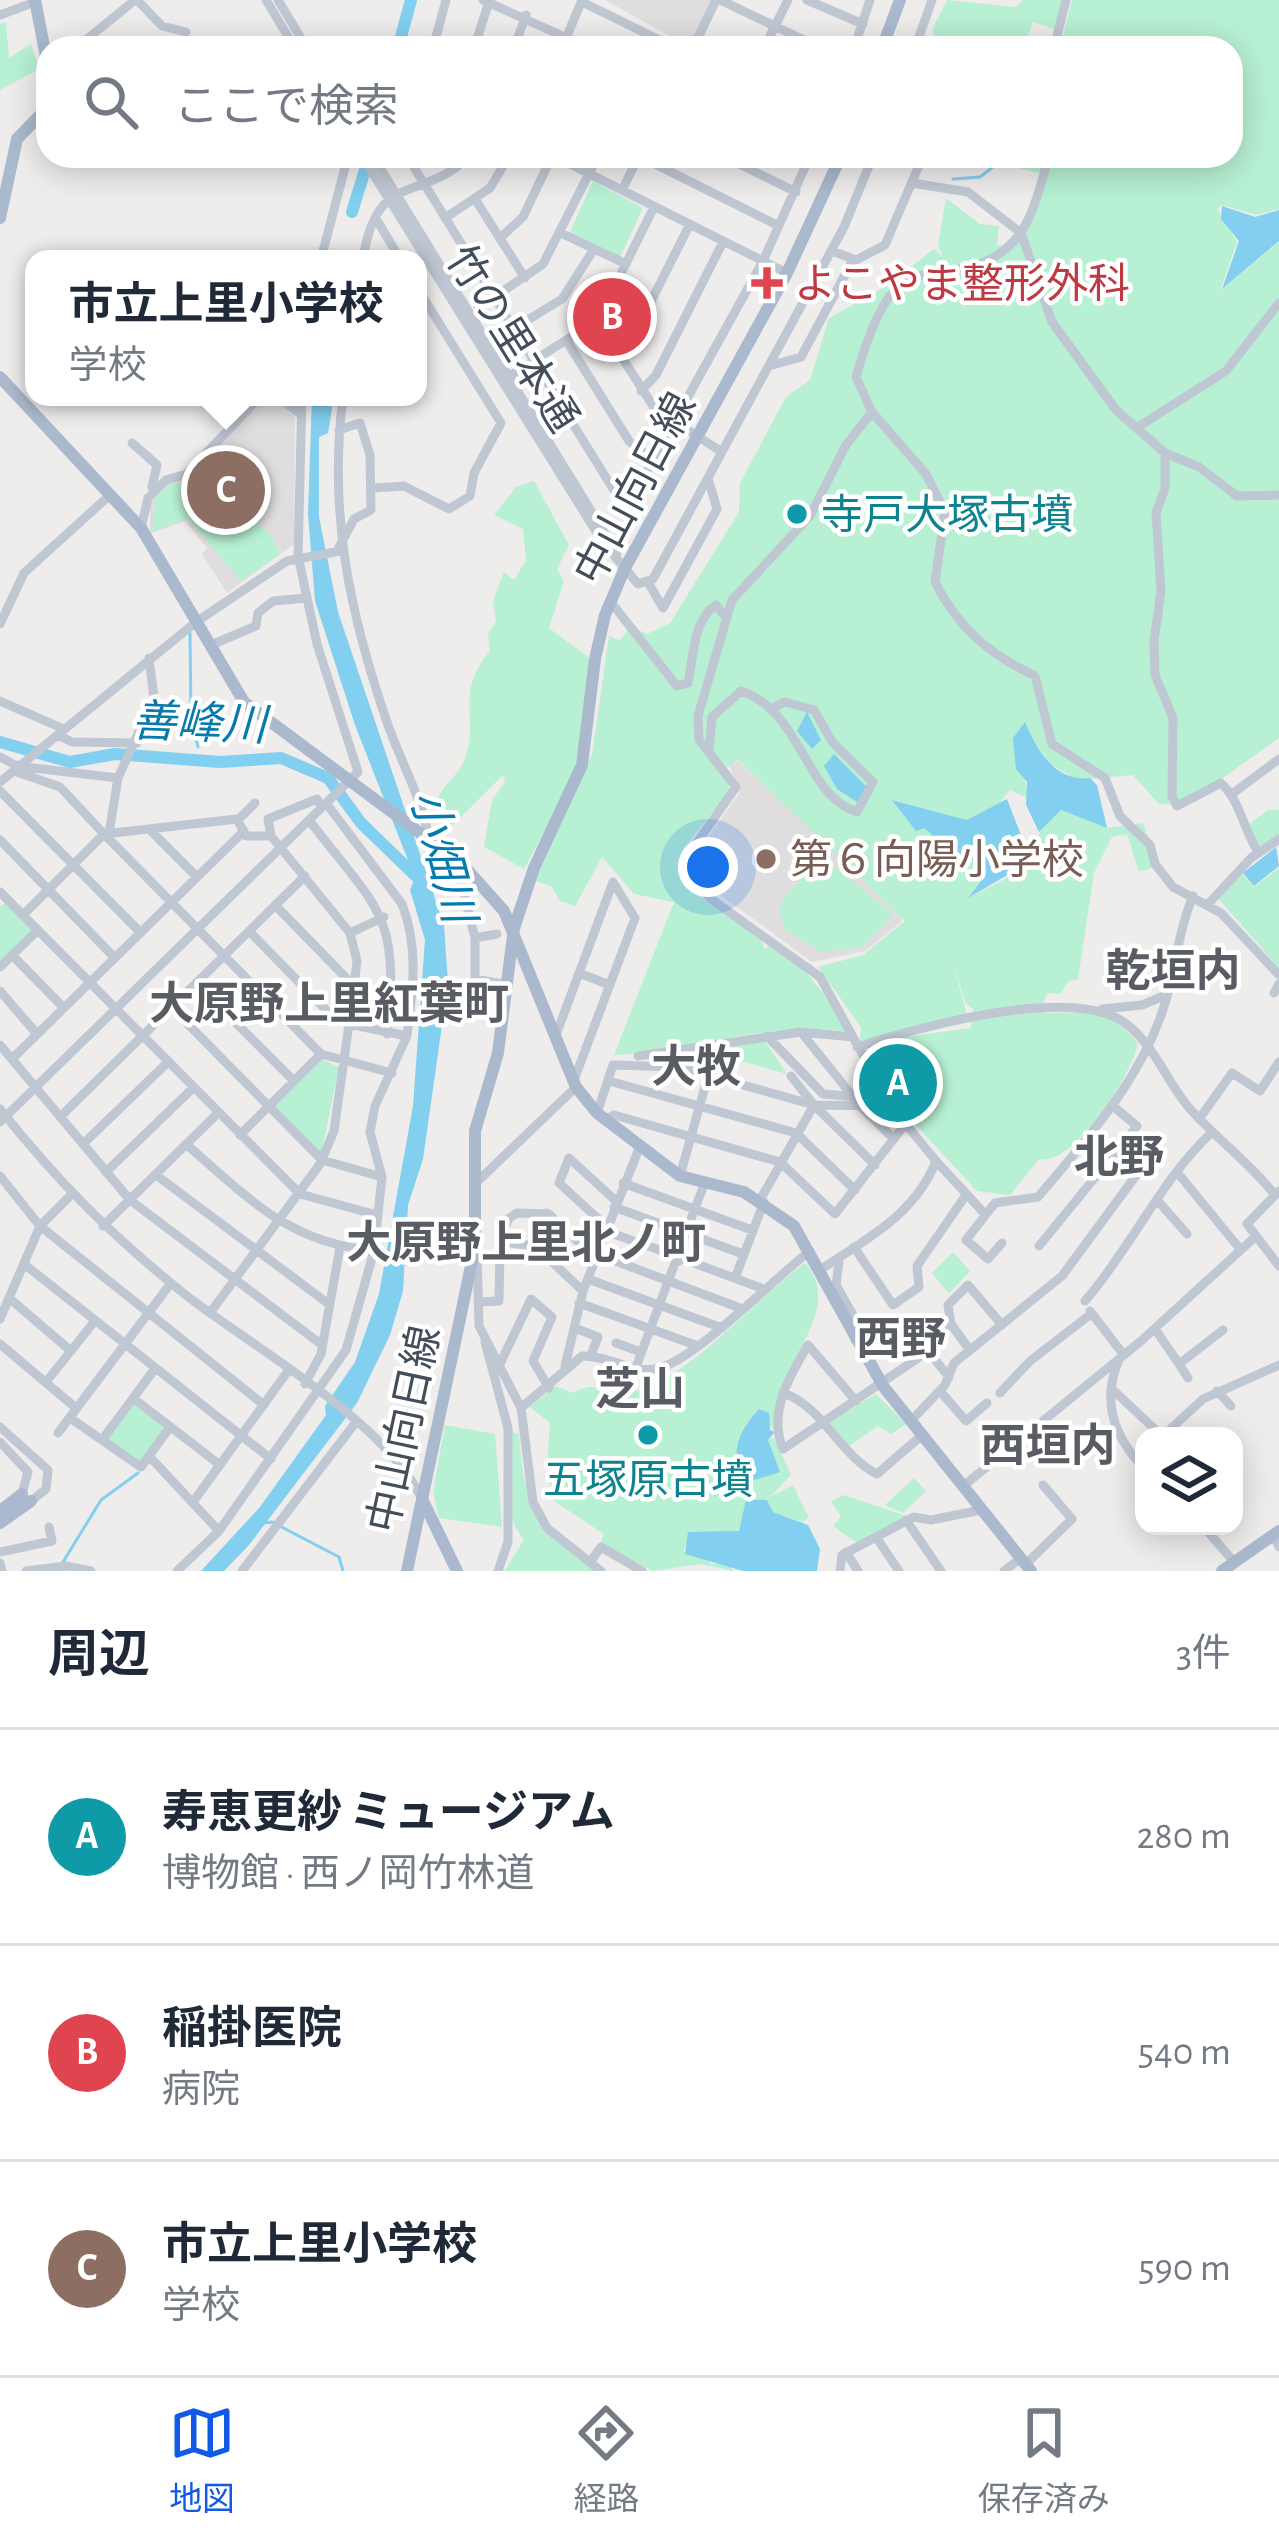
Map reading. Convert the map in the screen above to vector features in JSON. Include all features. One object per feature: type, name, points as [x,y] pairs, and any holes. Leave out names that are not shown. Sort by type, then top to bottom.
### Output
[{"type":"main road","points":[[886,36],[900,0]]},
{"type":"main road","points":[[35,1],[42,36]]},
{"type":"main road","points":[[0,218],[17,139],[36,119]]},
{"type":"main road","name":"中山向日線","points":[[407,1571],[475,1247],[475,1131],[498,1053],[514,928],[534,868],[582,765],[595,658],[610,601],[787,272],[835,168]]},
{"type":"main road","points":[[0,376],[25,403]]},
{"type":"main road","points":[[28,406],[141,528],[248,706],[351,778],[488,890],[514,928],[575,1084],[601,1116],[680,1176],[731,1186],[762,1201],[794,1226],[812,1250],[883,1386],[1026,1564]]},
{"type":"main road","points":[[0,1511],[27,1497]]},
{"type":"main road","points":[[0,1523],[27,1497]]},
{"type":"main road","points":[[423,1500],[457,1571]]},
{"type":"main road","points":[[1228,1567],[1277,1538]]},
{"type":"street","points":[[91,36],[136,0],[162,26],[186,32]]},
{"type":"street","points":[[266,0],[288,36]]},
{"type":"street","points":[[278,0],[300,36]]},
{"type":"street","points":[[436,36],[446,0]]},
{"type":"street","points":[[699,36],[718,0],[794,36]]},
{"type":"street","points":[[770,36],[788,0]]},
{"type":"street","points":[[807,0],[862,24]]},
{"type":"street","points":[[858,36],[870,0]]},
{"type":"street","points":[[919,36],[932,0]]},
{"type":"street","points":[[1057,36],[1066,0]]},
{"type":"street","points":[[0,15],[35,1]]},
{"type":"street","points":[[477,36],[486,1],[526,16],[556,36]]},
{"type":"street","points":[[567,36],[582,1],[652,36]]},
{"type":"street","points":[[518,36],[526,16]]},
{"type":"street","points":[[323,250],[341,168]]},
{"type":"street","name":"竹の里本通","points":[[371,168],[426,250]]},
{"type":"street","name":"竹の里本通","points":[[379,168],[390,192]]},
{"type":"street","points":[[414,168],[622,505],[631,500],[763,261],[805,168]]},
{"type":"street","points":[[365,250],[375,212],[390,192],[455,168]]},
{"type":"street","points":[[445,218],[475,199],[502,168]]},
{"type":"street","points":[[500,238],[523,217],[547,168]]},
{"type":"street","points":[[578,168],[787,272]]},
{"type":"street","points":[[478,308],[543,264],[592,168]]},
{"type":"street","points":[[622,190],[633,168]]},
{"type":"street","points":[[663,168],[779,226]]},
{"type":"street","points":[[747,168],[796,192]]},
{"type":"street","points":[[649,584],[832,251],[868,168]]},
{"type":"street","points":[[769,366],[801,357],[853,260],[885,244],[918,168]]},
{"type":"street","points":[[1045,168],[1021,233],[974,268],[915,279],[892,294],[856,377],[872,412],[926,474],[945,512],[934,564],[944,598],[971,637],[1012,668],[1035,676],[1048,739],[1075,763],[1106,778],[1120,816],[1150,845],[1155,864],[1173,886],[1209,903],[1279,975]]},
{"type":"street","points":[[912,183],[968,192],[1021,233],[1052,322],[1116,410],[1166,453],[1199,466],[1237,496],[1279,496]]},
{"type":"street","points":[[475,199],[525,278]]},
{"type":"street","points":[[505,379],[598,320],[654,207]]},
{"type":"street","points":[[378,222],[395,250]]},
{"type":"street","points":[[618,353],[634,335],[690,224]]},
{"type":"street","points":[[560,232],[626,264]]},
{"type":"street","points":[[641,391],[656,375],[723,242]]},
{"type":"street","points":[[513,329],[562,299],[594,249]]},
{"type":"street","points":[[832,251],[853,260]]},
{"type":"street","name":"竹の里本通","points":[[427,252],[625,568]]},
{"type":"street","points":[[1138,427],[1212,384],[1243,354],[1279,303]]},
{"type":"street","points":[[374,488],[404,486],[449,509],[470,496],[475,472],[501,423],[427,304]]},
{"type":"street","points":[[598,320],[662,417],[722,452]]},
{"type":"street","points":[[566,340],[628,441],[653,460]]},
{"type":"street","points":[[221,406],[218,410],[231,424]]},
{"type":"street","points":[[141,528],[148,498],[166,480],[186,474],[251,406]]},
{"type":"street","points":[[290,406],[300,414]]},
{"type":"street","points":[[301,406],[292,558],[358,772],[37,1088],[2,1116],[70,1196],[210,1313],[355,1420],[400,1462],[423,1500]]},
{"type":"street","points":[[342,406],[339,549],[364,657],[429,843]]},
{"type":"street","points":[[872,412],[846,445],[809,516],[738,589],[726,618],[698,716],[699,740],[729,773],[735,792],[699,836],[686,874],[711,899],[806,963],[837,999],[888,1102],[984,1213]]},
{"type":"street","points":[[338,430],[360,423],[374,488],[371,510],[354,519],[339,549]]},
{"type":"street","points":[[132,442],[157,465],[152,488]]},
{"type":"street","points":[[1166,453],[1165,488],[1156,513],[1161,590],[1154,640],[1155,675],[1173,718],[1172,796],[1177,806],[1222,783],[1232,794],[1242,827],[1258,852]]},
{"type":"street","points":[[649,584],[663,608],[717,509],[708,478]]},
{"type":"street","points":[[0,625],[24,573],[111,494]]},
{"type":"street","points":[[141,933],[0,786],[196,622],[292,558],[339,549]]},
{"type":"street","points":[[625,568],[638,584],[649,584]]},
{"type":"street","points":[[211,646],[256,626],[258,613],[272,601],[307,598]]},
{"type":"street","points":[[610,601],[677,686],[688,683],[694,643],[709,610],[716,605],[726,618]]},
{"type":"street","points":[[23,915],[106,833],[119,777],[154,698],[149,658]]},
{"type":"street","points":[[709,756],[712,717],[741,692],[775,707],[835,798],[857,812],[873,782],[833,743],[814,710],[784,702],[775,707]]},
{"type":"street","points":[[0,701],[72,742],[137,743]]},
{"type":"street","points":[[811,761],[833,743]]},
{"type":"street","points":[[0,757],[60,787],[321,1054],[343,1064],[392,1073]]},
{"type":"street","points":[[1232,794],[1279,759]]},
{"type":"street","points":[[19,768],[28,765],[78,777],[119,777]]},
{"type":"street","points":[[177,1571],[219,1531],[320,1395],[352,1335],[374,1251],[382,1178],[370,1132],[375,1106],[407,1036],[415,978],[409,923],[402,904],[317,799],[268,819],[271,836],[350,934],[356,961],[334,1131],[300,1194],[210,1313]]},
{"type":"street","points":[[106,833],[239,819],[255,803]]},
{"type":"street","points":[[239,819],[246,836],[271,836]]},
{"type":"street","points":[[309,820],[384,917],[394,956],[387,1034]]},
{"type":"street","points":[[148,829],[197,877]]},
{"type":"street","points":[[12,1059],[244,831]]},
{"type":"street","points":[[1209,903],[1258,852],[1279,839]]},
{"type":"street","points":[[0,840],[115,958]]},
{"type":"street","points":[[455,860],[475,938],[476,979],[508,985]]},
{"type":"street","points":[[60,1117],[305,876]]},
{"type":"street","points":[[477,1182],[575,1084],[635,918],[613,882],[556,1036]]},
{"type":"street","points":[[1002,1243],[988,1259],[966,1240],[994,1203],[1038,1197],[1113,1106],[1166,995],[1193,896]]},
{"type":"street","points":[[2,897],[300,1194],[377,1215]]},
{"type":"street","points":[[275,905],[353,986]]},
{"type":"street","points":[[350,934],[384,917]]},
{"type":"street","points":[[0,967],[38,930]]},
{"type":"street","points":[[249,931],[331,1015],[349,1024],[407,1036]]},
{"type":"street","points":[[475,938],[497,934]]},
{"type":"street","points":[[12,956],[64,1008]]},
{"type":"street","points":[[579,973],[610,985]]},
{"type":"street","points":[[196,983],[294,1081]]},
{"type":"street","points":[[0,991],[37,1034]]},
{"type":"street","points":[[638,1056],[801,1032],[855,1042],[1039,1009],[1142,1005],[1166,995]]},
{"type":"street","points":[[171,1007],[322,1160],[382,1178]]},
{"type":"street","points":[[1102,1009],[1146,1044],[1211,1133],[1277,1193],[1247,1224],[1279,1266]]},
{"type":"street","points":[[801,1032],[894,1139]]},
{"type":"street","points":[[767,1036],[816,1090],[858,1103]]},
{"type":"street","points":[[0,1045],[130,1200],[322,1345]]},
{"type":"street","points":[[240,1135],[321,1054]]},
{"type":"street","points":[[679,1067],[709,1054]]},
{"type":"street","points":[[83,1144],[168,1062]]},
{"type":"street","points":[[1199,1119],[1232,1073],[1260,1091],[1279,1062]]},
{"type":"street","points":[[888,1102],[814,1105],[679,1067],[613,1065],[601,1116],[614,1115],[779,1162],[835,1214],[907,1122]]},
{"type":"street","points":[[680,1176],[708,1076]]},
{"type":"street","points":[[791,1076],[875,1166]]},
{"type":"street","points":[[609,1081],[796,1133],[855,1190]]},
{"type":"street","points":[[106,1172],[193,1088]]},
{"type":"street","points":[[735,1277],[779,1162],[814,1105]]},
{"type":"street","points":[[1039,1246],[1137,1124],[1113,1106]]},
{"type":"street","points":[[103,1226],[218,1113]]},
{"type":"street","points":[[1121,1356],[1084,1299],[1211,1133]]},
{"type":"street","points":[[186,1144],[278,1223],[340,1247],[374,1251]]},
{"type":"street","points":[[520,1408],[549,1388],[566,1366],[583,1291],[640,1146]]},
{"type":"street","points":[[910,1422],[940,1391],[954,1363],[1062,1276],[1140,1167],[1119,1151]]},
{"type":"street","points":[[743,1254],[615,1204],[568,1158],[559,1183],[606,1228],[761,1288]]},
{"type":"street","points":[[820,1270],[904,1214],[927,1184],[936,1161]]},
{"type":"street","points":[[1177,1172],[1240,1249]]},
{"type":"street","points":[[156,1174],[330,1305]]},
{"type":"street","points":[[0,1175],[40,1226],[146,1316],[264,1405]]},
{"type":"street","points":[[636,1367],[705,1182]]},
{"type":"street","points":[[622,1183],[752,1230]]},
{"type":"street","points":[[854,1247],[893,1306],[920,1286],[917,1266],[966,1195]]},
{"type":"street","points":[[0,1319],[40,1226],[70,1196]]},
{"type":"street","points":[[1158,1201],[1187,1234]]},
{"type":"street","points":[[478,1302],[499,1301],[502,1242],[512,1216],[546,1213],[596,1256],[740,1308]]},
{"type":"street","points":[[536,1246],[546,1213]]},
{"type":"street","points":[[779,1235],[794,1226]]},
{"type":"street","points":[[962,1487],[1154,1329],[1254,1238]]},
{"type":"street","points":[[502,1242],[536,1246],[583,1291]]},
{"type":"street","points":[[305,1384],[322,1345],[340,1247]]},
{"type":"street","points":[[475,1247],[478,1302],[508,1428],[508,1542],[498,1571]]},
{"type":"street","points":[[566,1366],[591,1355],[659,1369],[699,1346],[761,1288],[812,1250]]},
{"type":"street","points":[[841,1256],[836,1285],[861,1328],[855,1340]]},
{"type":"street","points":[[24,1264],[271,1459]]},
{"type":"street","points":[[588,1279],[722,1328]]},
{"type":"street","points":[[58,1433],[171,1282]]},
{"type":"street","points":[[969,1349],[951,1324],[948,1304],[968,1285],[1002,1325]]},
{"type":"street","points":[[9,1298],[71,1351]]},
{"type":"street","points":[[499,1366],[531,1299],[552,1317],[533,1361],[549,1388]]},
{"type":"street","points":[[579,1303],[699,1346]]},
{"type":"street","points":[[1000,1393],[1030,1361],[1091,1314]]},
{"type":"street","points":[[46,1382],[94,1322]]},
{"type":"street","points":[[949,1377],[922,1345],[951,1324]]},
{"type":"street","points":[[574,1328],[598,1337],[591,1355]]},
{"type":"street","points":[[1154,1329],[1188,1378]]},
{"type":"street","points":[[1179,1364],[1223,1330]]},
{"type":"street","points":[[485,1338],[520,1408],[536,1511],[547,1528],[601,1571]]},
{"type":"street","points":[[616,1342],[641,1352]]},
{"type":"street","points":[[0,1343],[0,1356]]},
{"type":"street","points":[[0,1343],[102,1440],[141,1467],[170,1427]]},
{"type":"street","points":[[856,1401],[808,1345],[783,1393],[777,1421],[783,1449],[883,1386],[927,1352]]},
{"type":"street","points":[[1121,1356],[1112,1389],[1114,1428],[1135,1456]]},
{"type":"street","points":[[1172,1427],[1217,1391],[1279,1365]]},
{"type":"street","points":[[102,1440],[154,1370]]},
{"type":"street","points":[[193,1502],[288,1371]]},
{"type":"street","points":[[1112,1389],[1153,1427]]},
{"type":"street","points":[[940,1391],[966,1421],[987,1403]]},
{"type":"street","points":[[1217,1391],[1231,1406]]},
{"type":"street","points":[[783,1393],[797,1397],[848,1455],[877,1474],[921,1436]]},
{"type":"street","points":[[133,1398],[220,1465]]},
{"type":"street","points":[[242,1571],[355,1420]]},
{"type":"street","points":[[0,1427],[48,1470],[46,1489],[27,1497],[28,1472],[0,1442]]},
{"type":"street","points":[[149,1456],[219,1531]]},
{"type":"street","points":[[1004,1571],[1026,1564],[1072,1519],[1043,1485]]},
{"type":"street","points":[[840,1571],[846,1552],[906,1520],[981,1510]]},
{"type":"street","points":[[906,1520],[941,1571]]},
{"type":"street","points":[[0,1552],[52,1541],[49,1527]]},
{"type":"street","points":[[1208,1535],[1228,1567]]},
{"type":"street","points":[[876,1537],[899,1571]]},
{"type":"street","points":[[592,1561],[601,1547],[642,1571]]},
{"type":"street","points":[[846,1552],[858,1571]]},
{"type":"street","points":[[26,1571],[91,1571]]},
{"type":"shaded area","points":[[605,0],[712,0],[695,36],[670,36]]},
{"type":"shaded area","points":[[256,406],[283,406],[295,417],[294,544],[227,593],[202,554],[207,548],[185,521],[150,534],[150,503],[169,483],[189,476]]},
{"type":"shaded area","name":"第６向陽小学校","points":[[738,761],[901,915],[901,922],[865,951],[812,962],[696,877],[691,862],[740,792],[729,765]]},
{"type":"green space","points":[[947,0],[1015,7],[1024,0],[1065,0],[1054,29],[1033,22],[1028,36],[933,36]]},
{"type":"green space","points":[[1072,0],[1279,0],[1279,209],[1256,215],[1222,205],[1217,209],[1237,242],[1220,291],[1279,242],[1279,738],[1185,805],[1159,804],[1133,775],[1076,780],[1048,762],[1023,725],[1015,745],[1028,798],[1010,790],[999,804],[967,820],[894,800],[951,851],[985,865],[986,875],[972,896],[1023,870],[1046,819],[1061,810],[1107,828],[1143,823],[1158,866],[1139,872],[1127,834],[1112,837],[1094,873],[1078,979],[1069,981],[1060,994],[1048,993],[1042,1005],[1045,1013],[1096,1014],[1127,1031],[1138,1043],[1125,1075],[1084,1134],[1053,1158],[1039,1159],[1010,1195],[977,1191],[900,1108],[918,1086],[896,1061],[873,1064],[865,1051],[905,1037],[971,1028],[973,1009],[965,1002],[952,958],[967,1016],[860,1041],[861,1027],[818,967],[863,955],[905,921],[738,760],[723,769],[730,791],[684,847],[677,872],[685,886],[761,940],[765,950],[770,944],[795,962],[823,993],[847,1032],[793,1030],[614,1055],[674,902],[634,894],[602,857],[575,906],[560,901],[551,886],[535,881],[592,755],[609,636],[620,641],[630,626],[647,634],[670,623],[739,512],[740,483],[786,397],[810,380],[829,318],[885,287],[934,249],[943,257],[938,245],[946,198],[980,224],[999,226],[997,245],[1014,246],[1044,174],[1017,168],[1243,168],[1243,36],[1063,36]]},
{"type":"green space","points":[[6,22],[9,58],[31,44],[36,71],[0,90],[0,24]]},
{"type":"green space","points":[[593,181],[643,208],[620,257],[570,232]]},
{"type":"green space","points":[[205,468],[275,540],[279,555],[240,581],[188,518],[152,532],[156,497],[169,484],[194,481]]},
{"type":"green space","points":[[534,481],[569,545],[557,569],[564,581],[549,628],[592,660],[573,781],[524,869],[484,847],[492,800],[505,782],[503,775],[453,825],[442,822],[437,804],[468,749],[472,682],[490,651],[488,634],[496,621],[493,601],[504,572],[514,580],[526,560],[523,529],[494,515],[516,487]]},
{"type":"green space","points":[[1268,810],[1279,810],[1279,835],[1260,846],[1246,827]]},
{"type":"green space","points":[[821,856],[894,915],[862,947],[821,952],[784,928],[779,905]]},
{"type":"green space","points":[[1279,868],[1279,968],[1219,899],[1241,872],[1254,887]]},
{"type":"green space","points":[[7,902],[32,930],[0,962],[0,906]]},
{"type":"green space","points":[[765,1041],[787,1074],[709,1052],[709,1048]]},
{"type":"green space","points":[[321,1059],[339,1067],[321,1155],[274,1106]]},
{"type":"green space","points":[[953,1252],[970,1271],[949,1294],[932,1273]]},
{"type":"green space","points":[[805,1263],[814,1277],[817,1307],[784,1384],[775,1432],[767,1421],[749,1421],[736,1458],[745,1483],[775,1460],[768,1440],[774,1438],[791,1475],[770,1497],[793,1485],[809,1518],[802,1522],[773,1512],[767,1500],[747,1500],[739,1531],[689,1538],[683,1551],[706,1556],[711,1564],[729,1563],[733,1571],[701,1564],[652,1571],[601,1542],[604,1534],[554,1501],[547,1471],[550,1423],[530,1407],[555,1386],[573,1393],[593,1387],[633,1391],[653,1386],[694,1359]]},
{"type":"green space","points":[[876,1394],[906,1424],[891,1434],[878,1426],[849,1446],[826,1424]]},
{"type":"green space","points":[[134,1404],[166,1427],[142,1462],[107,1439]]},
{"type":"green space","points":[[445,1425],[495,1434],[502,1527],[439,1518],[433,1491]]},
{"type":"green space","points":[[511,1432],[519,1434],[525,1481],[538,1514],[561,1542],[597,1571],[505,1571],[524,1539],[509,1503]]},
{"type":"green space","points":[[914,1478],[926,1491],[903,1513],[885,1505]]},
{"type":"green space","points":[[844,1495],[905,1518],[858,1544],[833,1526],[841,1517],[831,1501]]},
{"type":"water","points":[[1222,206],[1255,217],[1279,210],[1279,241],[1222,289],[1239,241],[1221,219]]},
{"type":"water","points":[[312,406],[332,406],[328,433],[319,437],[319,517],[338,612],[444,925],[448,983],[423,1159],[408,1205],[403,1291],[390,1335],[357,1403],[249,1545],[224,1571],[201,1571],[260,1507],[326,1415],[325,1406],[355,1362],[379,1294],[413,1106],[425,940],[410,890],[415,878],[355,725],[315,601],[308,514]]},
{"type":"water","points":[[807,712],[821,740],[812,749],[797,731]]},
{"type":"water","points":[[1025,722],[1041,753],[1057,770],[1090,778],[1097,785],[1107,828],[1061,810],[1039,832],[1026,805],[1027,782],[1016,769],[1013,738]]},
{"type":"water","points":[[834,754],[867,787],[857,802],[837,789],[824,766]]},
{"type":"water","points":[[1007,799],[1031,861],[968,898],[986,875],[985,865],[951,851],[924,828],[916,831],[892,800],[967,820]]},
{"type":"water","points":[[1276,847],[1279,866],[1254,886],[1243,873]]},
{"type":"water","points":[[759,1409],[769,1413],[770,1430],[775,1432],[768,1440],[780,1472],[745,1483],[736,1453],[746,1426]]},
{"type":"water","points":[[746,1500],[767,1500],[773,1512],[808,1525],[820,1549],[817,1571],[743,1571],[685,1554],[688,1532],[739,1531]]},
{"type":"waterway","name":"小畑川","points":[[401,36],[411,0]]},
{"type":"waterway","name":"小畑川","points":[[352,212],[366,168]]},
{"type":"waterway","points":[[953,179],[980,177],[992,168]]},
{"type":"waterway","points":[[190,633],[191,719],[198,747]]},
{"type":"waterway","name":"善峰川","points":[[0,742],[70,762],[115,754],[220,762],[281,758],[328,778],[361,823],[422,882]]},
{"type":"waterway","points":[[63,1562],[101,1500],[138,1473]]},
{"type":"waterway","points":[[262,1523],[272,1522],[339,1557],[343,1571]]},
{"type":"place","name":"よこやま整形外科","points":[[767,283]]},
{"type":"place","name":"稲掛医院","points":[[612,317]]},
{"type":"place","name":"市立上里小学校","points":[[226,490]]},
{"type":"place","name":"寺戸大塚古墳","points":[[797,514]]},
{"type":"place","name":"第６向陽小学校","points":[[766,859]]},
{"type":"place","name":"寿恵更紗 ミュージアム","points":[[898,1083]]},
{"type":"place","name":"五塚原古墳","points":[[648,1435]]},
{"type":"district","name":"乾垣内","points":[[1173,970]]},
{"type":"district","name":"大原野上里紅葉町","points":[[329,1003]]},
{"type":"district","name":"大牧","points":[[696,1066]]},
{"type":"district","name":"北野","points":[[1119,1156]]},
{"type":"district","name":"大原野上里北ノ町","points":[[526,1242]]},
{"type":"district","name":"西野","points":[[901,1338]]},
{"type":"district","name":"芝山","points":[[640,1388]]},
{"type":"district","name":"西垣内","points":[[1048,1445]]}]
